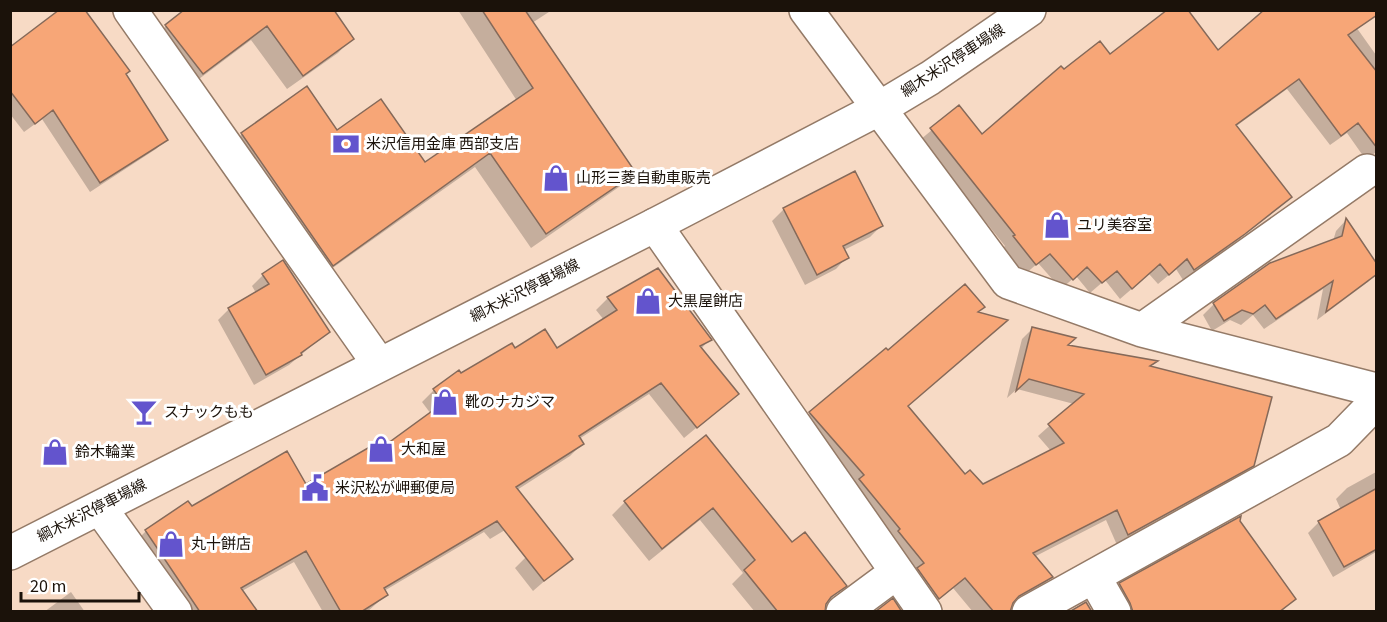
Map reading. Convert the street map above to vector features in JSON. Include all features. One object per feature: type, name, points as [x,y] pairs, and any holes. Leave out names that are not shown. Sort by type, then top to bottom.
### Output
[{"type":"street","points":[[130,10],[379,364]]},
{"type":"street","points":[[806,10],[1008,282],[1142,330],[1377,390]]},
{"type":"street","name":"綱木米沢停車場線","points":[[10,553],[880,108],[930,78],[1029,10]]},
{"type":"street","points":[[1142,330],[1373,176]]},
{"type":"street","points":[[655,225],[925,612]]},
{"type":"street","points":[[1029,612],[1339,440],[1377,402]]},
{"type":"street","points":[[100,507],[175,612]]},
{"type":"street","points":[[843,612],[897,572]]},
{"type":"street","points":[[1094,577],[1114,612]]},
{"type":"building","points":[[59,10],[85,10],[130,71],[126,74],[168,140],[100,183],[53,110],[35,124],[10,91],[10,47]]},
{"type":"building","points":[[184,10],[334,10],[354,39],[303,76],[267,26],[203,74],[165,25]]},
{"type":"building","points":[[482,10],[525,10],[636,173],[546,234],[490,153],[333,266],[241,133],[307,86],[337,130],[381,99],[425,162],[533,88]]},
{"type":"building","points":[[1167,10],[1188,10],[1218,50],[1264,10],[1377,10],[1377,15],[1348,35],[1377,72],[1377,148],[1358,123],[1341,136],[1299,79],[1236,125],[1292,197],[1245,234],[1194,270],[1187,259],[1169,275],[1160,264],[1132,289],[1117,271],[1102,283],[1087,267],[1073,280],[1050,254],[1036,265],[930,128],[959,105],[982,134],[1061,66],[1064,69],[1100,41],[1110,54]]},
{"type":"building","points":[[855,171],[883,226],[843,246],[849,258],[817,275],[783,208]]},
{"type":"building","points":[[1346,218],[1377,264],[1377,274],[1326,312],[1333,281],[1276,319],[1265,305],[1253,314],[1242,310],[1224,321],[1213,303],[1270,263],[1342,236]]},
{"type":"building","points":[[283,260],[330,332],[301,353],[302,355],[266,375],[228,308],[269,284],[262,274]]},
{"type":"building","points":[[658,268],[712,340],[700,346],[739,394],[697,428],[661,383],[579,436],[584,444],[516,487],[573,559],[544,581],[497,521],[384,588],[388,595],[361,612],[341,612],[306,551],[241,588],[258,612],[200,612],[145,530],[188,501],[192,506],[287,451],[306,484],[380,441],[384,446],[443,403],[433,389],[459,370],[461,373],[512,343],[515,348],[545,329],[557,348],[617,310],[607,297]]},
{"type":"building","points":[[965,284],[985,307],[978,312],[1008,320],[908,406],[965,474],[970,470],[983,484],[1064,443],[1048,424],[1084,394],[1029,379],[1016,391],[1032,327],[1076,338],[1068,345],[1158,361],[1150,366],[1272,397],[1254,466],[1128,535],[1117,510],[1033,553],[1053,577],[1019,596],[1010,612],[994,612],[965,578],[939,599],[917,568],[924,563],[898,531],[900,529],[859,479],[864,475],[809,412],[886,348],[888,350]]},
{"type":"building","points":[[706,435],[792,542],[805,532],[847,586],[831,597],[826,604],[825,612],[778,612],[744,570],[755,560],[713,508],[662,549],[624,501]]},
{"type":"building","points":[[1377,488],[1377,549],[1344,567],[1318,521]]},
{"type":"building","points":[[1241,516],[1240,521],[1296,599],[1279,612],[1133,612],[1119,583]]},
{"type":"building","points":[[893,598],[902,612],[875,612]]},
{"type":"building","points":[[1086,602],[1092,612],[1069,612]]},
{"type":"place","name":"米沢信用金庫 西部支店","points":[[346,144]]},
{"type":"place","name":"山形三菱自動車販売","points":[[556,178]]},
{"type":"place","name":"ユリ美容室","points":[[1057,225]]},
{"type":"place","name":"大黒屋餅店","points":[[648,301]]},
{"type":"place","name":"靴のナカジマ","points":[[445,402]]},
{"type":"place","name":"スナックもも","points":[[144,412]]},
{"type":"place","name":"大和屋","points":[[381,449]]},
{"type":"place","name":"鈴木輪業","points":[[55,452]]},
{"type":"place","name":"米沢松が岬郵便局","points":[[315,488]]},
{"type":"place","name":"丸十餅店","points":[[171,544]]}]
